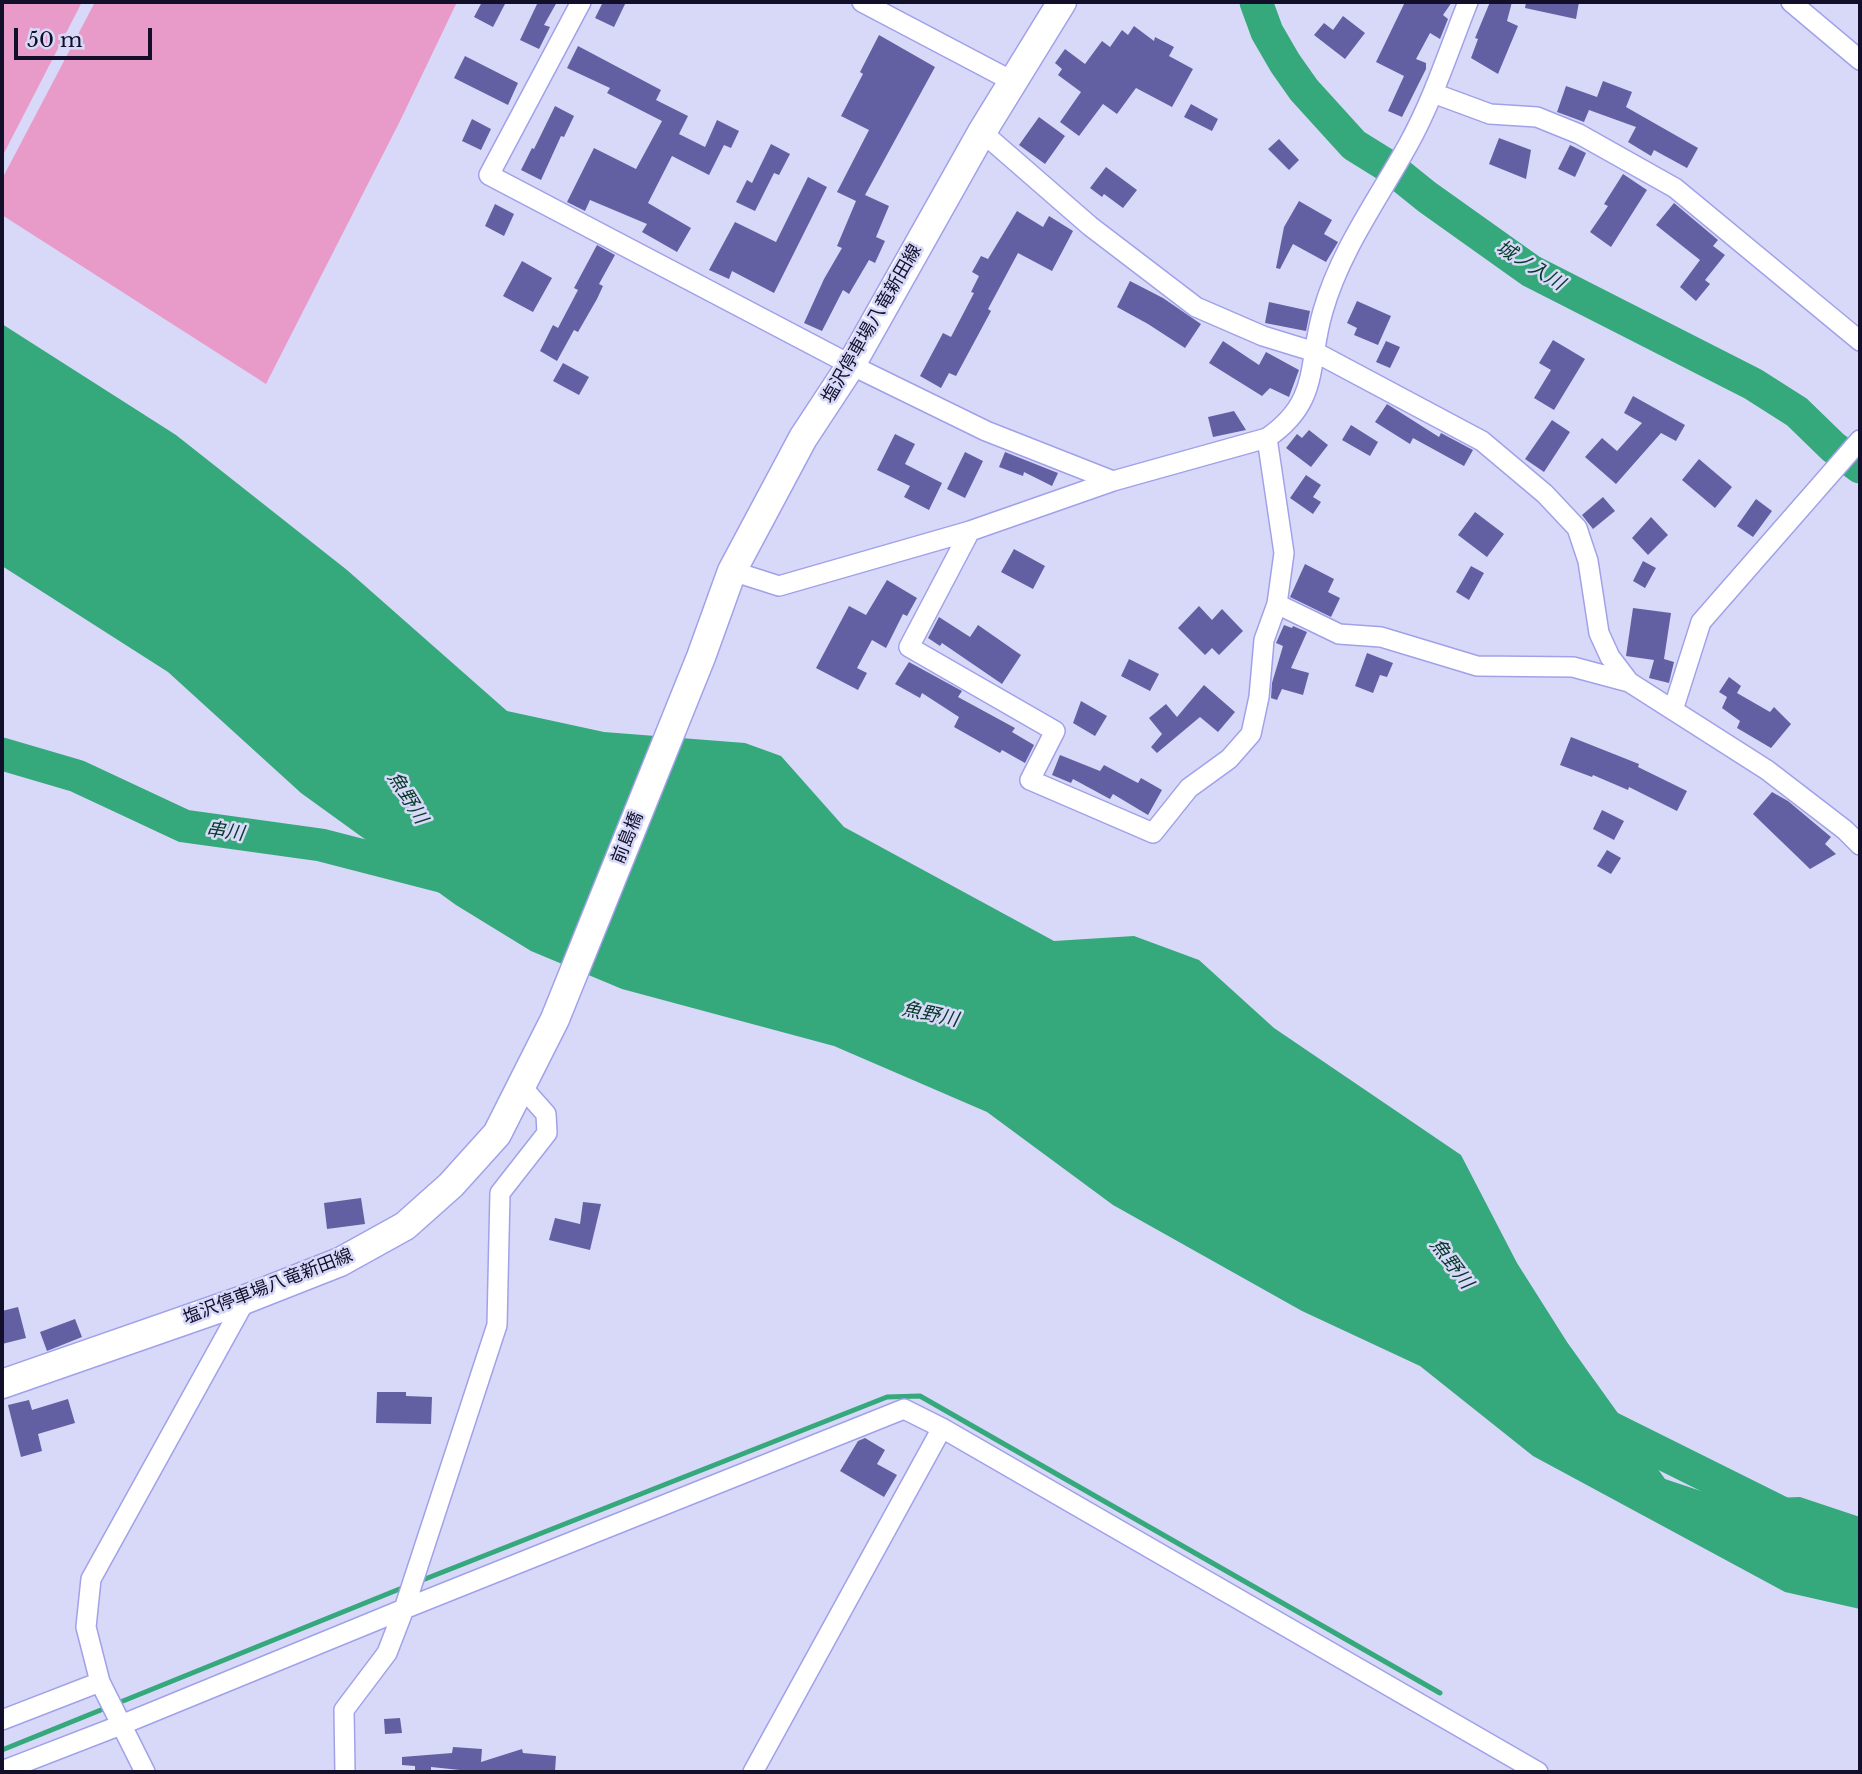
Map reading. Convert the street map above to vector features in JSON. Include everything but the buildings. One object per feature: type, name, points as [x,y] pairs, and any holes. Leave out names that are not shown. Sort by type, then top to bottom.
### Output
[{"type":"main road","name":"塩沢停車場八竜新田線","points":[[701,657],[732,572],[803,438],[851,365],[982,132],[1062,2]]},
{"type":"main road","name":"前島橋","points":[[555,1019],[701,657]]},
{"type":"main road","name":"塩沢停車場八竜新田線","points":[[2,1384],[246,1299],[340,1262],[405,1226],[451,1185],[497,1134],[555,1019]]},
{"type":"street","points":[[580,2],[489,175],[851,365],[986,431],[1113,481]]},
{"type":"street","points":[[862,2],[1012,81]]},
{"type":"street","points":[[732,572],[779,586],[970,531],[1113,481],[1268,438],[1287,424],[1306,393],[1322,313],[1335,275],[1366,215],[1409,144],[1433,93],[1468,2]]},
{"type":"street","points":[[1791,2],[1860,60]]},
{"type":"street","points":[[1433,93],[1490,114],[1537,117],[1579,134],[1675,188],[1860,341]]},
{"type":"street","points":[[982,132],[1090,226],[1196,307],[1262,336],[1315,352],[1482,441],[1545,494],[1577,528],[1588,561],[1600,633],[1609,657],[1629,682]]},
{"type":"street","points":[[970,531],[909,647],[1055,731],[1030,780],[1153,833],[1189,788],[1229,759],[1251,734],[1259,697],[1264,640],[1278,604],[1284,553],[1268,438]]},
{"type":"street","points":[[1673,710],[1701,622],[1860,439]]},
{"type":"street","points":[[1278,604],[1339,634],[1381,638],[1477,666],[1573,667],[1629,682],[1767,770],[1860,845]]},
{"type":"street","points":[[345,1772],[344,1710],[387,1653],[404,1609],[497,1325],[500,1193],[547,1133],[546,1114],[522,1087]]},
{"type":"street","points":[[145,1772],[100,1682],[86,1627],[92,1579],[246,1299]]},
{"type":"street","points":[[2,1770],[121,1725],[904,1409],[1538,1772]]},
{"type":"street","points":[[753,1772],[942,1429]]},
{"type":"street","points":[[2,1720],[100,1682]]},
{"type":"shaded area","points":[[2,2],[82,2],[2,157]]},
{"type":"shaded area","points":[[95,2],[457,2],[400,121],[266,384],[2,215],[2,179]]},
{"type":"water","points":[[2,324],[176,435],[347,570],[507,711],[604,732],[745,743],[781,756],[844,827],[1054,941],[1134,936],[1199,960],[1274,1028],[1461,1155],[1517,1263],[1567,1342],[1665,1479],[1728,1500],[1800,1497],[1860,1517],[1860,1609],[1785,1592],[1533,1456],[1420,1366],[1302,1311],[1113,1205],[987,1112],[834,1046],[622,989],[531,951],[456,905],[301,793],[168,672],[2,566]]},
{"type":"waterway","name":"城ノ入川","points":[[1256,2],[1267,32],[1285,63],[1304,90],[1354,145],[1391,168],[1531,271],[1753,384],[1797,412],[1833,447],[1860,467]]},
{"type":"waterway","name":"串川","points":[[2,754],[77,776],[184,826],[321,845],[445,877]]},
{"type":"waterway","points":[[420,1581],[887,1397],[920,1396],[1440,1693]]},
{"type":"waterway","name":"魚野川","points":[[1599,1422],[1860,1552]]},
{"type":"waterway","points":[[2,1750],[407,1586]]}]
